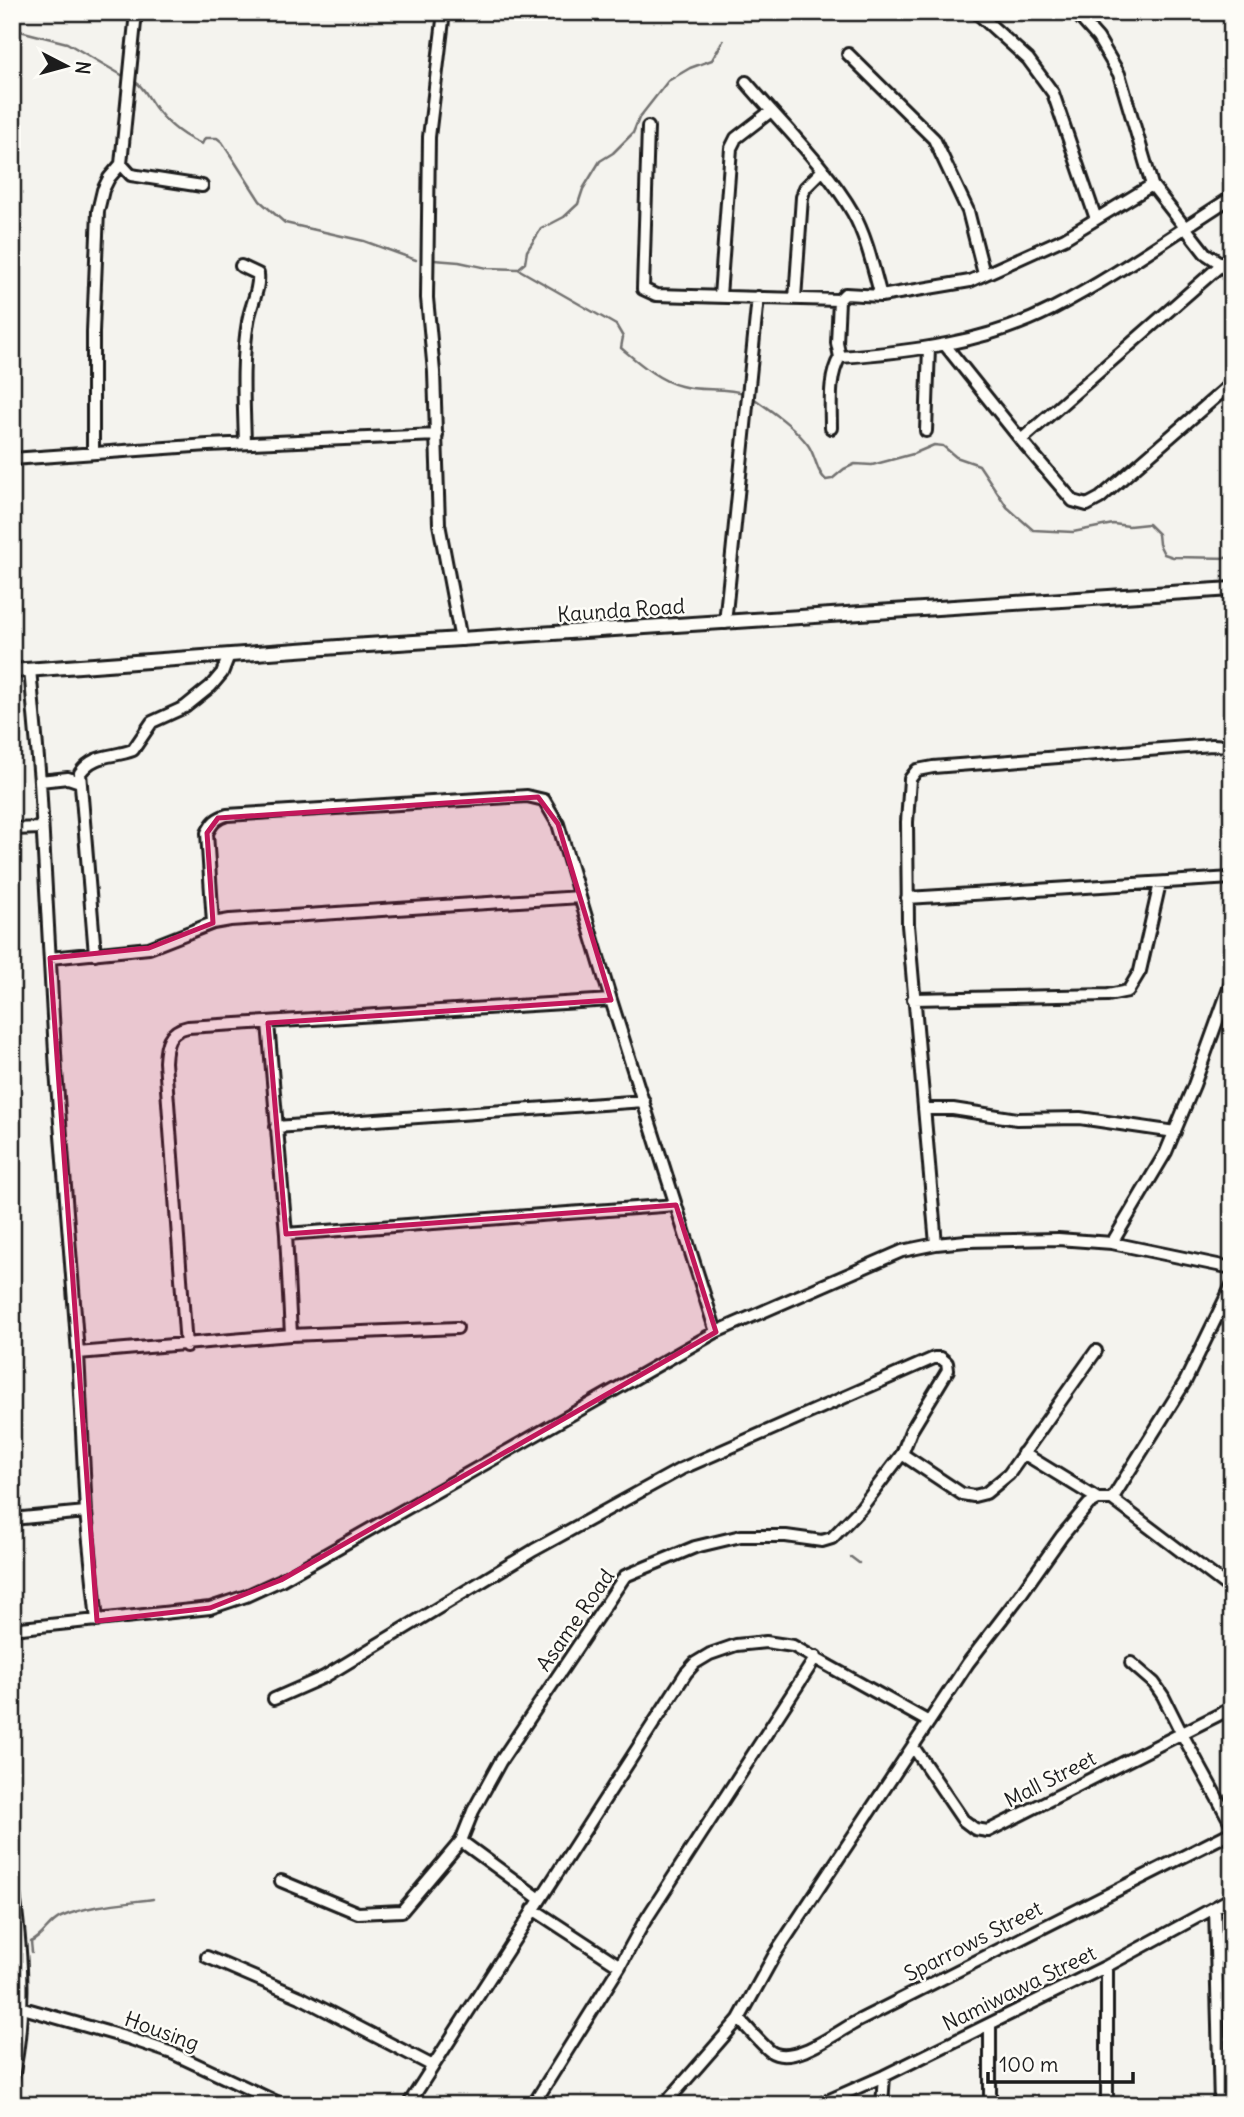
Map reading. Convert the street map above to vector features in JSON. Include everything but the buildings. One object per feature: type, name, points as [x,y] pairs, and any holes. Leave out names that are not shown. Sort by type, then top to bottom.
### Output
[{"type":"main road","name":"Kaunda Road","points":[[12,671],[1232,589]]},
{"type":"street","points":[[93,453],[93,332],[99,211],[103,190],[121,164],[136,12]]},
{"type":"street","points":[[444,12],[429,137],[427,298],[432,340],[439,524],[461,640]]},
{"type":"street","points":[[976,12],[1028,59],[1053,93],[1096,219]]},
{"type":"street","points":[[1021,440],[1227,268],[1205,253],[1152,185],[1119,74],[1098,38],[1075,12]]},
{"type":"street","points":[[848,54],[934,139],[968,211],[984,274]]},
{"type":"street","points":[[746,82],[822,171],[854,214],[867,246],[881,296]]},
{"type":"street","points":[[720,296],[731,148],[736,138],[771,111]]},
{"type":"street","points":[[648,127],[643,289],[656,295],[839,300],[845,295],[881,296],[970,281],[1065,238],[1152,185]]},
{"type":"street","points":[[121,164],[131,175],[202,186]]},
{"type":"street","points":[[795,299],[802,197],[805,188],[822,171]]},
{"type":"street","points":[[840,357],[945,345],[989,333],[1051,310],[1229,199],[1232,201]]},
{"type":"street","points":[[242,266],[258,274],[259,281],[247,330],[245,443]]},
{"type":"street","points":[[725,623],[758,298]]},
{"type":"street","points":[[831,428],[835,365],[840,357],[837,343],[839,300]]},
{"type":"street","points":[[945,345],[1073,501],[1087,505],[1100,498],[1232,383]]},
{"type":"street","points":[[926,431],[929,348]]},
{"type":"street","points":[[12,459],[245,443],[437,435]]},
{"type":"street","points":[[95,954],[80,773],[86,764],[95,758],[133,750],[152,722],[185,707],[211,686],[222,673],[229,655]]},
{"type":"street","points":[[30,669],[40,781],[78,1353],[86,1512],[97,1620]]},
{"type":"street","points":[[936,1244],[913,999],[907,898],[906,822],[910,779],[917,770],[1213,745],[1232,746]]},
{"type":"street","points":[[40,781],[68,778],[80,782]]},
{"type":"street","points":[[213,923],[207,833],[218,818],[346,807],[538,797],[544,800],[558,824],[716,1332]]},
{"type":"street","points":[[12,829],[42,828]]},
{"type":"street","points":[[907,898],[1232,878]]},
{"type":"street","points":[[913,999],[1108,995],[1128,991],[1140,971],[1160,883]]},
{"type":"street","points":[[50,958],[149,948],[213,923],[246,919],[580,897]]},
{"type":"street","points":[[1112,1244],[1156,1172],[1175,1132],[1232,980]]},
{"type":"street","points":[[186,1346],[166,1047],[170,1036],[178,1029],[611,1000]]},
{"type":"street","points":[[268,1023],[286,1234],[291,1335]]},
{"type":"street","points":[[276,1127],[645,1101]]},
{"type":"street","points":[[924,1109],[953,1109],[1017,1119],[1080,1118],[1175,1132]]},
{"type":"street","points":[[286,1234],[676,1205]]},
{"type":"street","points":[[12,1629],[210,1608],[246,1596],[281,1580],[716,1332],[902,1251],[936,1244],[1058,1239],[1112,1244],[1232,1268]]},
{"type":"street","points":[[1112,1499],[1185,1382],[1232,1285]]},
{"type":"street","points":[[78,1353],[186,1346],[291,1335],[457,1328]]},
{"type":"street","points":[[274,1699],[324,1677],[534,1550],[681,1469],[934,1357],[947,1363],[946,1378],[911,1431],[902,1454],[962,1494],[974,1496],[986,1493],[1002,1481],[1096,1351]]},
{"type":"street","points":[[1023,1453],[1098,1499]]},
{"type":"street","name":"Asame Road","points":[[461,1841],[473,1811],[500,1762],[625,1576],[695,1547],[741,1536],[786,1536],[822,1541],[832,1538],[860,1508],[902,1454]]},
{"type":"street","points":[[664,2105],[739,2018],[775,1954],[968,1663],[1062,1536],[1089,1504],[1098,1499],[1112,1499],[1232,1590]]},
{"type":"street","points":[[12,1519],[86,1512]]},
{"type":"street","points":[[408,2105],[686,1673],[695,1663],[723,1649],[753,1642],[793,1646],[929,1723]]},
{"type":"street","points":[[533,2105],[620,1966],[643,1924],[816,1657]]},
{"type":"street","points":[[1130,1663],[1154,1683],[1163,1696],[1232,1825]]},
{"type":"street","name":"Mall Street","points":[[914,1748],[964,1820],[982,1831],[994,1829],[1232,1708]]},
{"type":"street","name":"Sparrows Street","points":[[739,2018],[771,2051],[789,2056],[801,2053],[856,2022],[1232,1832]]},
{"type":"street","points":[[281,1881],[358,1913],[402,1911],[461,1841],[540,1899]]},
{"type":"street","points":[[12,1880],[20,1939],[19,2000],[12,2081]]},
{"type":"street","name":"Namiwawa Street","points":[[818,2105],[990,2025],[1107,1966],[1232,1898]]},
{"type":"street","points":[[1215,1907],[1220,2105]]},
{"type":"street","points":[[533,1909],[620,1966]]},
{"type":"street","points":[[208,1957],[300,1997],[433,2066]]},
{"type":"street","points":[[1107,1966],[1107,2105]]},
{"type":"street","name":"Housing","points":[[19,2000],[172,2053],[283,2105]]},
{"type":"street","points":[[990,2025],[990,2105]]},
{"type":"street","points":[[882,2105],[884,2076]]},
{"type":"highlighted area","points":[[538,797],[558,824],[611,1000],[268,1023],[286,1234],[676,1205],[716,1332],[281,1580],[210,1608],[97,1621],[50,958],[149,948],[213,923],[207,833],[218,818]]},
{"type":"waterway","points":[[12,29],[67,43],[125,77]]},
{"type":"waterway","points":[[519,268],[525,263],[527,251],[541,229],[564,217],[578,204],[583,189],[600,161],[613,153],[633,133],[639,118],[668,81],[690,68],[712,60],[723,41]]},
{"type":"waterway","points":[[134,81],[142,87],[172,126],[183,134],[202,144],[205,138],[217,138],[222,142],[260,201],[285,223],[364,241],[416,260]]},
{"type":"waterway","points":[[434,260],[487,268],[518,269],[616,325],[623,337],[621,348],[665,380],[689,388],[730,390],[746,394]]},
{"type":"waterway","points":[[752,397],[802,438],[811,449],[820,473],[826,480],[855,464],[872,465],[913,454],[934,445],[943,446],[956,457],[979,465],[1007,507],[1033,530],[1073,532],[1113,524],[1148,524],[1158,534],[1164,554],[1173,557],[1232,558]]},
{"type":"waterway","points":[[851,1557],[859,1563]]},
{"type":"waterway","points":[[32,1952],[31,1942],[61,1917],[95,1907],[153,1899]]}]
